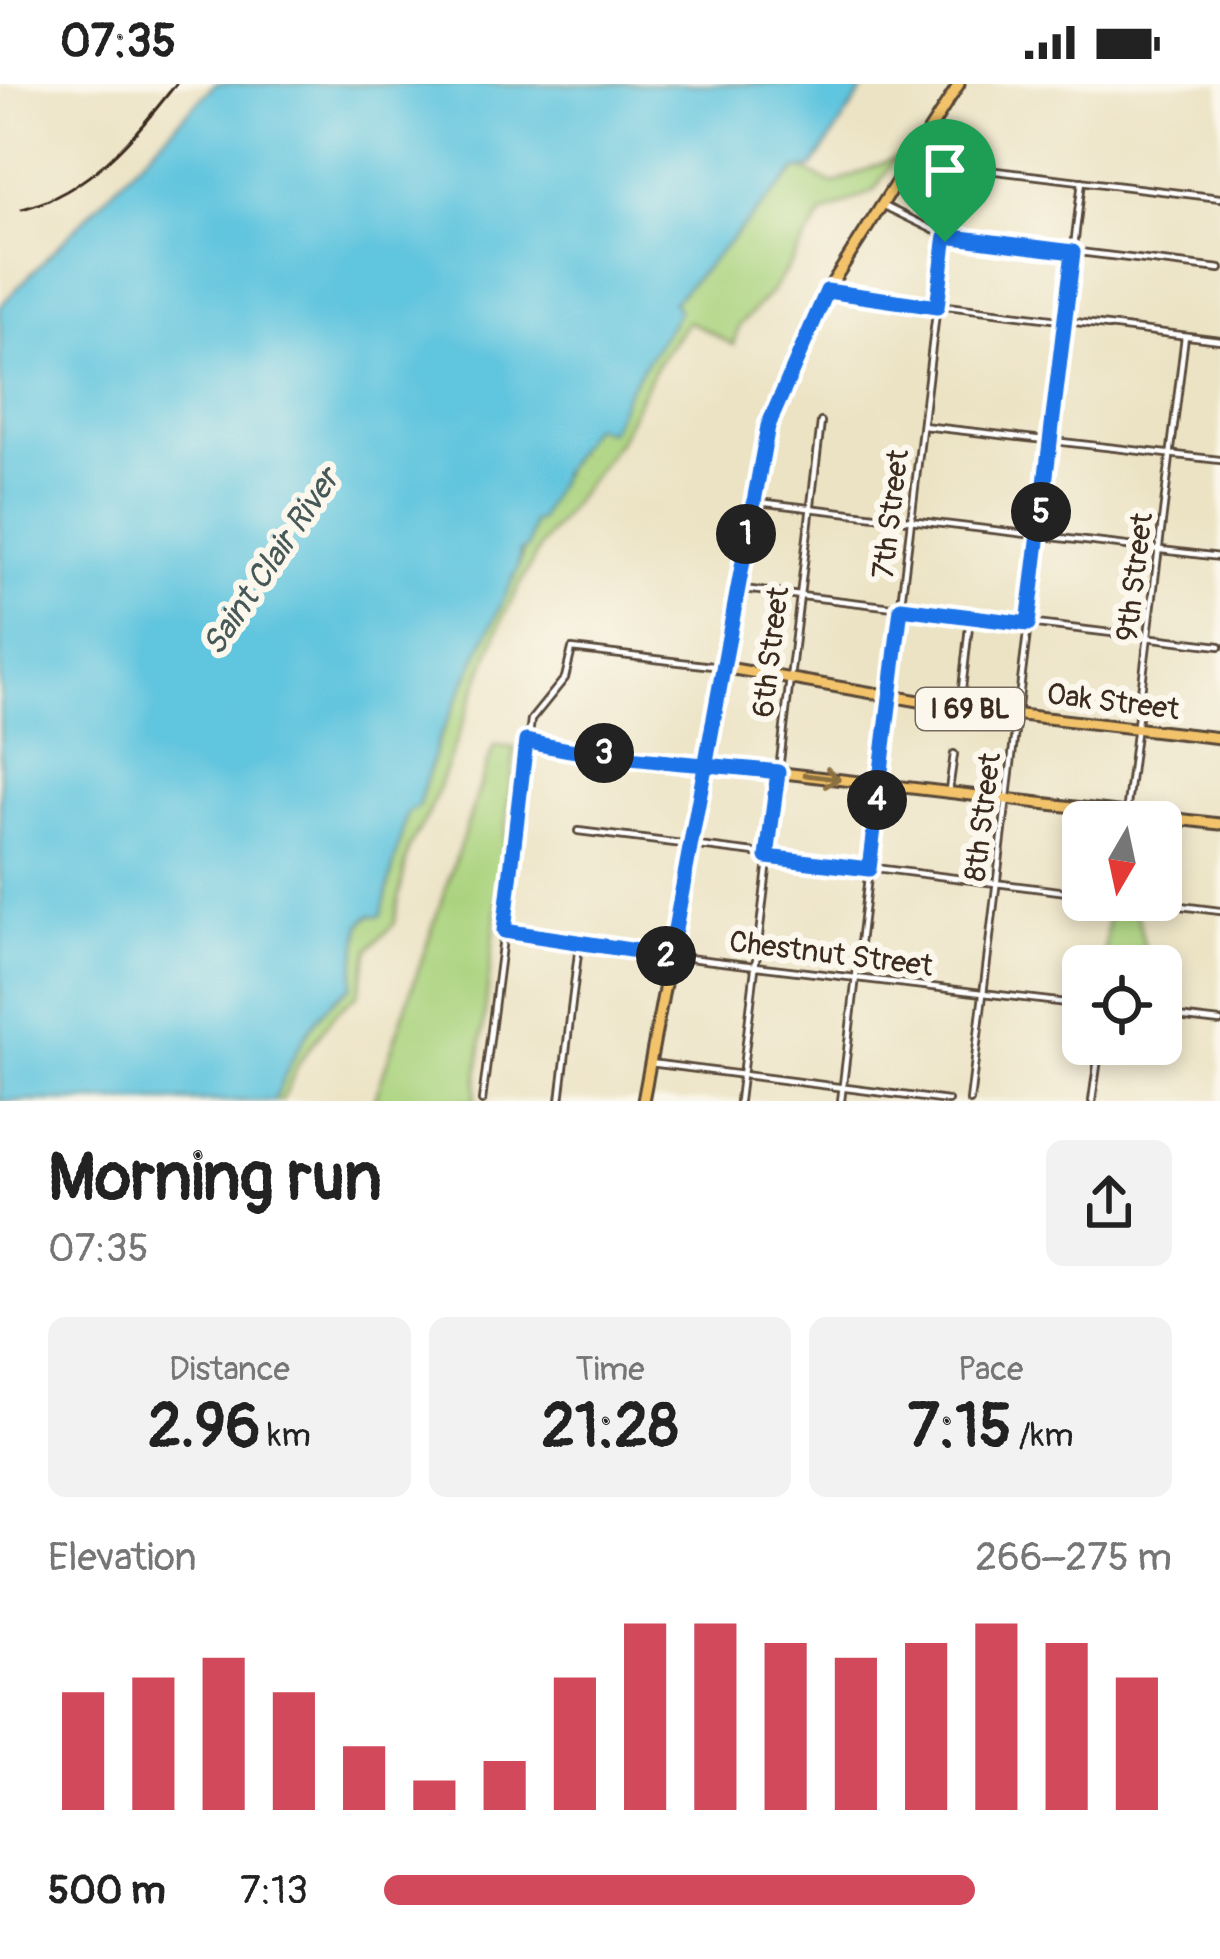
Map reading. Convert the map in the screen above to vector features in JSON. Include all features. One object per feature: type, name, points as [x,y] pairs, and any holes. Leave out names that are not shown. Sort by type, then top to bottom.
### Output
[{"type":"main road","points":[[643,1101],[752,500],[774,405],[827,291],[959,84]]},
{"type":"main road","name":"Oak Street","points":[[722,667],[960,707],[1220,738]]},
{"type":"main road","points":[[706,764],[1062,808]]},
{"type":"main road","points":[[1182,821],[1220,824]]},
{"type":"street","name":"7th Street","points":[[841,1101],[956,147]]},
{"type":"street","points":[[955,166],[1220,197]]},
{"type":"street","name":"8th Street","points":[[970,1101],[1082,182]]},
{"type":"street","points":[[882,206],[946,236],[1220,269]]},
{"type":"street","points":[[827,291],[1220,340]]},
{"type":"street","name":"9th Street","points":[[1128,801],[1185,337]]},
{"type":"street","name":"6th Street","points":[[739,1101],[820,422]]},
{"type":"street","points":[[923,426],[1220,460]]},
{"type":"street","points":[[752,500],[1220,557]]},
{"type":"street","points":[[736,589],[1220,646]]},
{"type":"street","points":[[960,707],[970,617]]},
{"type":"street","name":"Oak Street","points":[[526,741],[531,720],[565,678],[572,649],[722,667]]},
{"type":"street","points":[[482,1101],[526,741],[706,764]]},
{"type":"street","points":[[949,792],[954,754]]},
{"type":"street","points":[[578,831],[1062,892]]},
{"type":"street","points":[[1182,906],[1220,910]]},
{"type":"street","name":"Chestnut Street","points":[[504,931],[580,945],[1062,1003]]},
{"type":"street","points":[[560,1101],[580,945]]},
{"type":"street","points":[[1182,1017],[1220,1022]]},
{"type":"street","points":[[650,1064],[948,1101]]},
{"type":"street","points":[[1092,1101],[1097,1065]]},
{"type":"green space","points":[[896,157],[874,191],[823,214],[773,290],[739,326],[734,345],[688,321],[657,364],[618,442],[540,547],[503,617],[429,813],[409,847],[394,924],[369,949],[359,993],[335,1013],[300,1061],[282,1101],[274,1101],[313,1021],[349,989],[361,924],[385,900],[407,812],[418,807],[437,743],[518,568],[532,522],[592,425],[609,431],[627,392],[679,311],[672,303],[799,168],[834,184]]},
{"type":"green space","points":[[494,745],[515,748],[475,1101],[374,1101]]},
{"type":"green space","points":[[1108,921],[1139,921],[1144,945],[1105,945]]},
{"type":"water","name":"Saint Clair River","points":[[215,84],[867,84],[812,168],[795,171],[673,302],[679,311],[627,392],[609,432],[592,426],[562,471],[539,521],[533,522],[528,548],[520,551],[518,568],[437,743],[418,807],[407,813],[381,916],[370,915],[361,924],[352,986],[315,1022],[274,1101],[0,1101],[0,306]]},
{"type":"railway","points":[[22,209],[90,176],[127,142],[176,84]]},
{"type":"route","points":[[945,242],[937,307],[827,291],[774,405],[752,500],[706,764],[670,956],[504,931],[526,741],[676,762],[706,764],[778,772],[767,857],[869,869],[901,608],[1028,624],[1073,252],[946,236],[945,242]]}]
